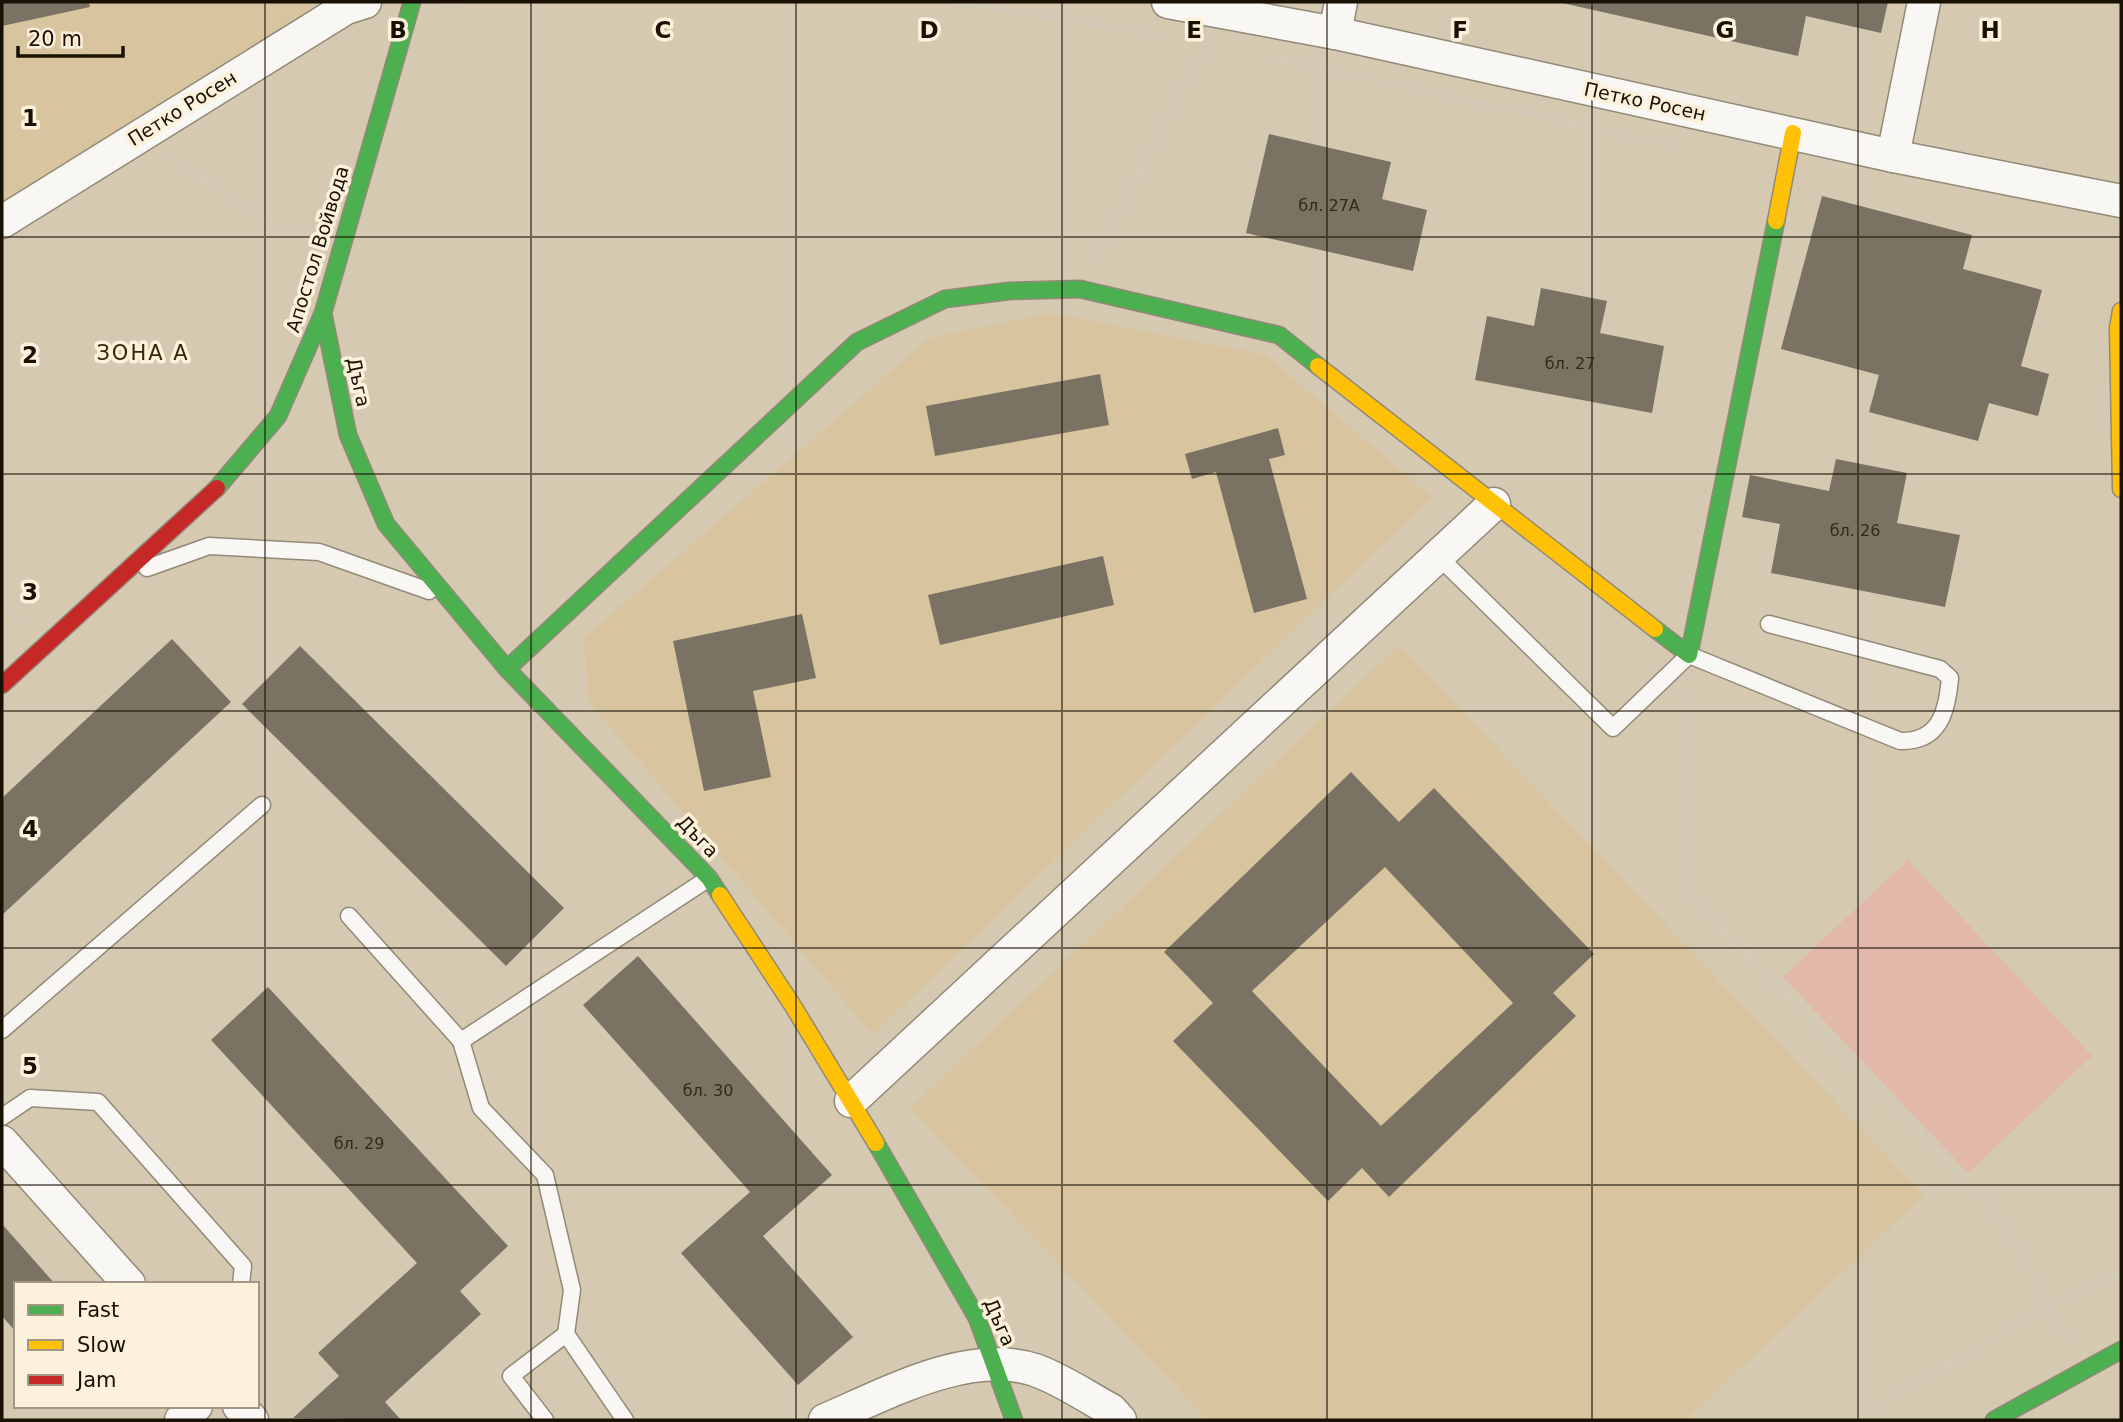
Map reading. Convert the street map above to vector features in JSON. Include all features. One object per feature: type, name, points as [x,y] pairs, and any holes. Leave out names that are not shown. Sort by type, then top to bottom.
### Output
[{"type":"street","name":"Петко Росен","points":[[2,222],[346,8],[365,2]]},
{"type":"street","name":"Апостол Войвода","points":[[2,685],[206,500],[278,416],[323,313],[412,2]]},
{"type":"street","name":"Петко Росен","points":[[1168,2],[1335,33],[1893,156],[2121,201]]},
{"type":"street","points":[[1335,33],[1341,2]]},
{"type":"street","points":[[1893,156],[1924,2]]},
{"type":"street","points":[[507,668],[857,342],[945,299],[1009,291],[1080,289],[1279,335],[1689,655],[1793,134]]},
{"type":"street","points":[[2121,311],[2118,328],[2121,489]]},
{"type":"street","name":"Дъга","points":[[323,313],[348,435],[386,524],[443,596],[507,668],[709,877],[851,1101],[946,1260],[977,1318],[1014,1420]]},
{"type":"street","points":[[851,1101],[1494,504]]},
{"type":"street","points":[[2,1142],[127,1282]]},
{"type":"street","points":[[1994,1420],[2121,1350]]},
{"type":"street","points":[[825,1420],[915,1381],[995,1362],[1036,1370],[1111,1410],[1120,1420]]},
{"type":"street","points":[[181,1420],[194,1408]]},
{"type":"lane","points":[[125,576],[209,546],[319,552],[443,596]]},
{"type":"lane","points":[[1439,557],[1613,728],[1689,655],[1900,741],[1925,739],[1936,729],[1949,693],[1950,678],[1940,669],[1769,624]]},
{"type":"lane","points":[[2,1030],[262,805]]},
{"type":"lane","points":[[461,1041],[709,877]]},
{"type":"lane","points":[[349,916],[461,1041],[481,1108],[545,1175],[572,1290],[566,1334],[625,1420]]},
{"type":"lane","points":[[2,1117],[30,1098],[98,1102],[243,1266],[241,1282]]},
{"type":"lane","points":[[545,1420],[511,1376],[566,1334]]},
{"type":"path","points":[[957,2],[1170,38]]},
{"type":"path","points":[[1080,289],[1206,45],[1216,9]]},
{"type":"path","points":[[1194,43],[1218,48]]},
{"type":"path","points":[[1255,55],[1692,149]]},
{"type":"path","points":[[140,134],[282,234],[351,216]]},
{"type":"path","points":[[1689,655],[1684,890],[1997,1213],[2085,1370]]},
{"type":"path","points":[[1854,1420],[2049,1306],[2121,1272]]},
{"type":"shaded area","points":[[2,2],[320,2],[2,205]]},
{"type":"shaded area","points":[[1053,313],[1266,355],[1432,497],[873,1035],[589,702],[584,638],[929,338]]},
{"type":"shaded area","points":[[1399,645],[1924,1195],[1686,1420],[1208,1420],[910,1108]]},
{"type":"shaded area","points":[[1908,860],[2092,1056],[1968,1173],[1783,977]]},
{"type":"building","points":[[2,2],[89,2],[90,7],[2,26]]},
{"type":"building","points":[[1558,2],[1888,2],[1881,33],[1806,16],[1798,56]]},
{"type":"building","points":[[1269,134],[1391,162],[1382,199],[1427,210],[1413,271],[1246,233]]},
{"type":"building","points":[[1822,196],[1972,235],[1963,269],[2042,290],[2021,366],[2049,374],[2038,416],[1989,403],[1978,441],[1869,412],[1879,375],[1781,349]]},
{"type":"building","points":[[1541,288],[1607,301],[1600,333],[1664,346],[1652,413],[1475,380],[1487,316],[1534,326]]},
{"type":"building","points":[[1100,374],[1109,425],[935,456],[926,406]]},
{"type":"building","points":[[1278,428],[1285,455],[1269,459],[1307,599],[1254,613],[1216,472],[1192,479],[1185,454]]},
{"type":"building","points":[[1836,459],[1907,473],[1897,523],[1960,535],[1945,607],[1771,573],[1780,524],[1742,517],[1750,475],[1829,491]]},
{"type":"building","points":[[1103,556],[1114,605],[940,645],[928,595]]},
{"type":"building","points":[[802,614],[816,678],[753,691],[771,777],[704,791],[673,641]]},
{"type":"building","points":[[172,639],[231,702],[2,915],[2,798]]},
{"type":"building","points":[[300,646],[564,908],[506,966],[242,704]]},
{"type":"building","points":[[1351,772],[1399,822],[1434,788],[1594,954],[1553,993],[1576,1016],[1389,1197],[1362,1168],[1328,1201],[1173,1041],[1213,1003],[1164,952]],"holes":[[[1385,867],[1513,1003],[1381,1126],[1252,991]]]},
{"type":"building","points":[[638,956],[832,1175],[763,1236],[853,1337],[798,1385],[681,1253],[750,1192],[583,1005]]},
{"type":"building","points":[[268,987],[508,1246],[460,1291],[481,1314],[385,1402],[401,1420],[293,1418],[339,1376],[318,1353],[417,1263],[211,1040]]},
{"type":"building","points":[[2,1224],[53,1282],[14,1282],[14,1330],[2,1316]]},
{"type":"traffic: fast","points":[[217,488],[278,416],[323,313],[412,2]]},
{"type":"traffic: fast","points":[[1655,629],[1689,655],[1776,221]]},
{"type":"traffic: fast","points":[[507,669],[857,342],[945,299],[1009,291],[1080,289],[1279,335],[1318,366]]},
{"type":"traffic: fast","points":[[323,313],[348,435],[386,524],[507,669],[709,878],[720,895]]},
{"type":"traffic: fast","points":[[876,1143],[977,1318],[1014,1420]]},
{"type":"traffic: fast","points":[[1994,1420],[2121,1350]]},
{"type":"traffic: slow","points":[[1776,221],[1793,133]]},
{"type":"traffic: slow","points":[[2121,311],[2118,328],[2121,489]]},
{"type":"traffic: slow","points":[[1318,366],[1655,629]]},
{"type":"traffic: slow","points":[[720,895],[793,1006],[876,1143]]},
{"type":"traffic: jam","points":[[2,685],[217,488]]},
{"type":"district","name":"ЗОНА А","points":[[143,353]]}]
